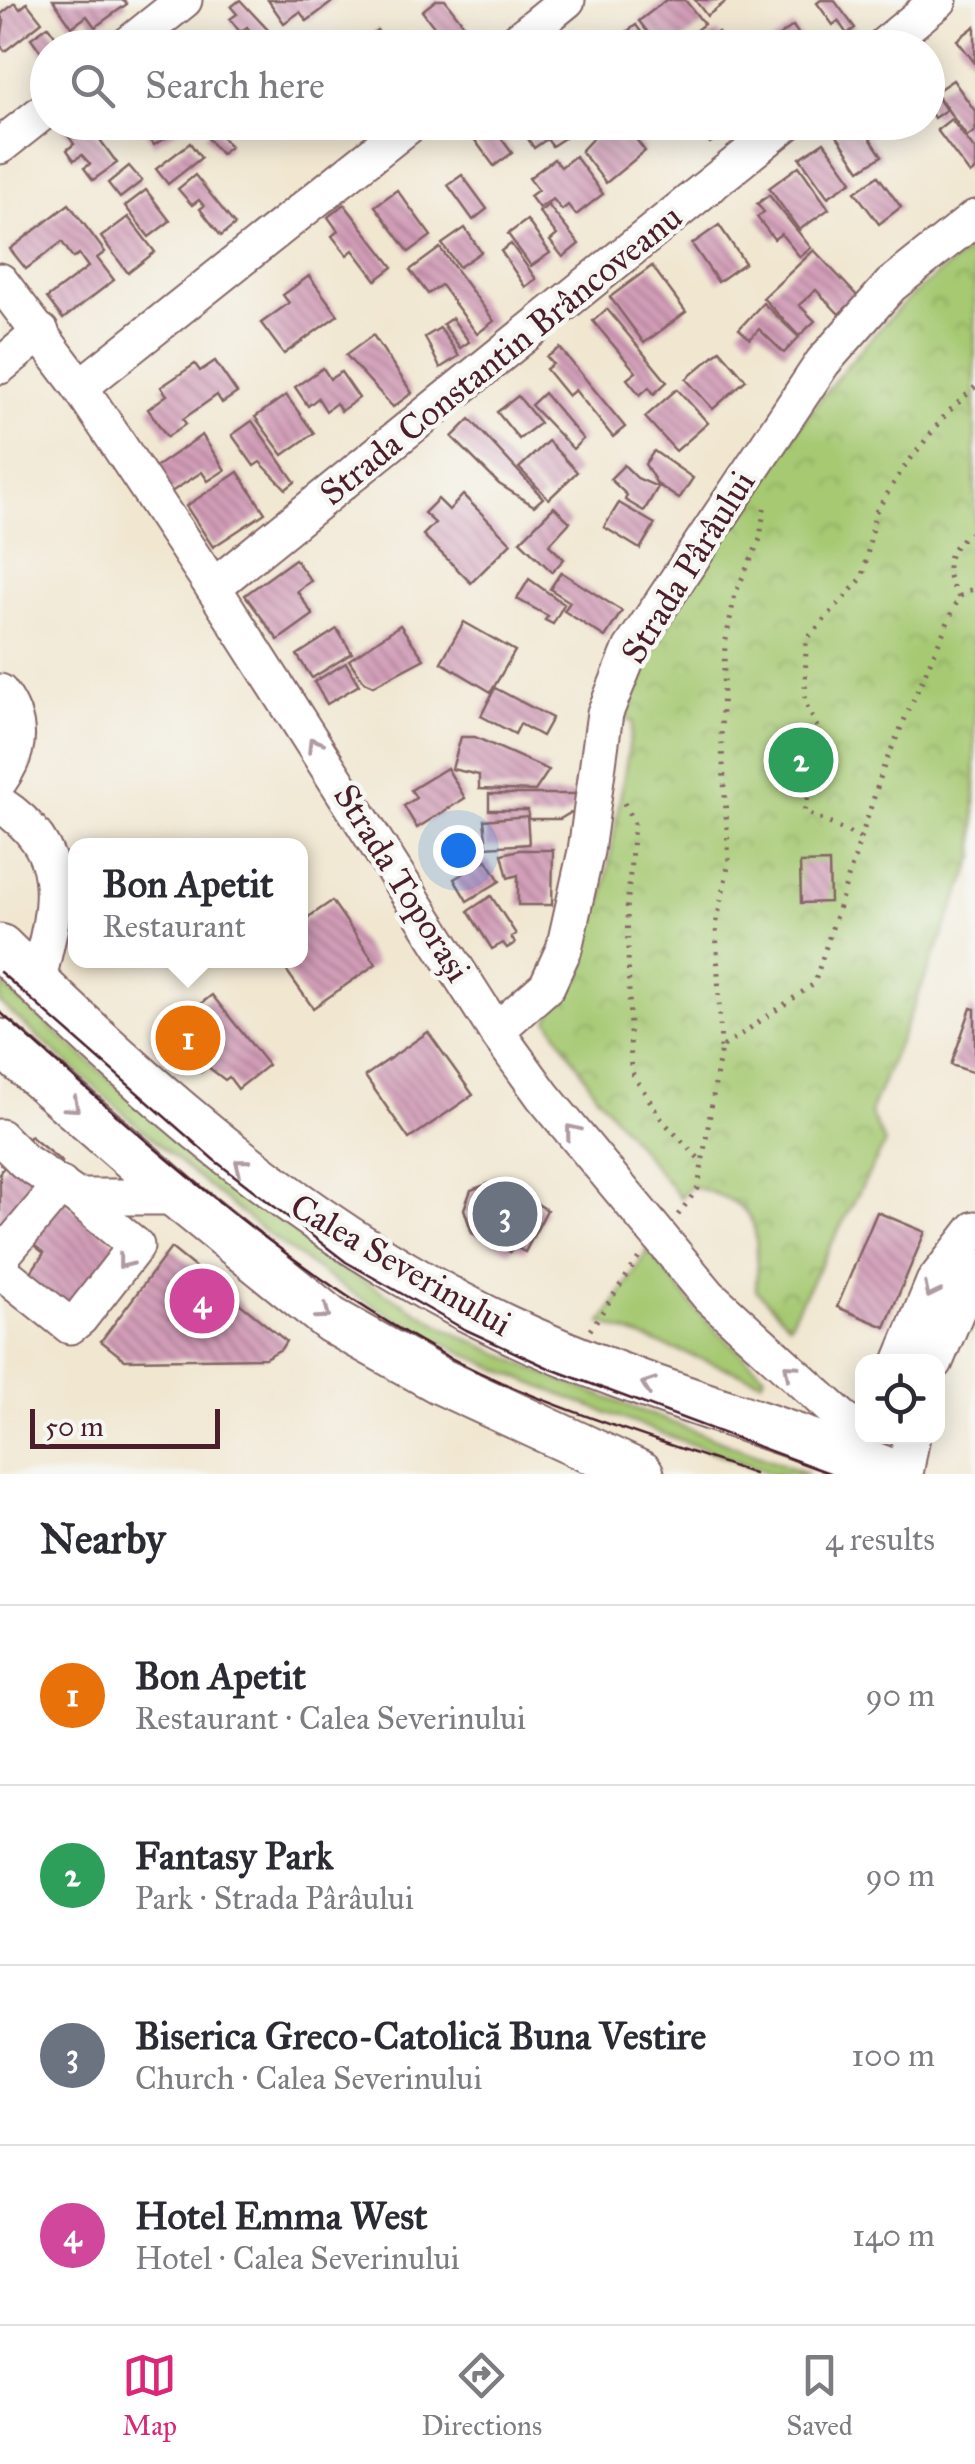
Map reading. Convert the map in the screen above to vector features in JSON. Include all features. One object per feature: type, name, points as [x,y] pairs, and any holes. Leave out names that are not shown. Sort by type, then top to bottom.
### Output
[{"type":"main road","name":"Calea Severinului","points":[[0,947],[96,1041],[283,1197],[418,1282],[572,1357],[881,1458]]},
{"type":"main road","name":"Calea Severinului","points":[[0,1042],[178,1197],[331,1320],[519,1420],[642,1474]]},
{"type":"main road","points":[[519,1420],[584,1474]]},
{"type":"street","points":[[146,30],[184,0]]},
{"type":"street","points":[[530,30],[567,0]]},
{"type":"street","points":[[902,30],[939,0]]},
{"type":"street","points":[[0,146],[30,122]]},
{"type":"street","points":[[80,388],[390,140]]},
{"type":"street","name":"Strada Constantin Brâncoveanu","points":[[213,587],[766,140]]},
{"type":"street","name":"Strada Pârâului","points":[[496,1031],[547,986],[564,950],[586,851],[605,713],[631,649],[822,362],[891,284],[975,218]]},
{"type":"street","name":"Strada Toporași","points":[[0,281],[42,332],[213,587],[496,1031],[709,1296],[881,1458]]},
{"type":"street","points":[[0,366],[42,332]]},
{"type":"street","points":[[0,692],[16,713],[8,768],[0,780]]},
{"type":"street","points":[[0,804],[20,817],[44,844],[52,867],[55,894],[36,983]]},
{"type":"street","points":[[0,1137],[24,1161],[69,1191],[136,1246],[70,1326],[0,1270]]},
{"type":"street","points":[[0,1258],[69,1191],[178,1197]]},
{"type":"street","points":[[904,1354],[934,1282],[975,1229]]},
{"type":"street","points":[[939,1354],[975,1267]]},
{"type":"path","points":[[860,838],[804,811],[810,792],[828,776],[828,750],[805,702],[806,640],[863,577],[876,514],[902,470],[946,414],[975,387]]},
{"type":"path","points":[[572,1357],[655,1233],[684,1210],[698,1188],[722,1048],[716,926],[729,862],[720,730],[725,645],[735,594],[760,539],[767,508],[750,468]]},
{"type":"path","points":[[959,597],[947,573],[947,557],[954,544],[975,531]]},
{"type":"path","points":[[722,1048],[814,984],[884,766],[959,597],[975,587]]},
{"type":"path","points":[[594,789],[620,800],[630,809],[634,824],[627,910],[631,1071],[662,1120],[702,1162]]},
{"type":"green space","points":[[975,245],[975,856],[870,1113],[885,1143],[789,1324],[756,1290],[755,1233],[744,1210],[691,1186],[680,1198],[596,1094],[548,1019],[570,979],[587,903],[602,905],[633,722],[620,717],[647,664],[711,554],[823,395],[904,303]]},
{"type":"green space","points":[[0,983],[209,1166],[342,1268],[456,1334],[547,1375],[808,1474],[772,1474],[547,1390],[385,1313],[290,1250],[162,1148],[0,1003]]},
{"type":"green space","points":[[648,1250],[703,1318],[765,1375],[762,1381],[602,1323]]},
{"type":"building","points":[[53,0],[124,0],[127,4],[95,27],[87,16],[72,27]]},
{"type":"building","points":[[240,0],[268,30],[238,30],[230,19],[237,14],[231,7]]},
{"type":"building","points":[[268,0],[335,0],[307,21],[300,12],[284,23]]},
{"type":"building","points":[[436,0],[445,0],[468,30],[436,30],[422,11]]},
{"type":"building","points":[[666,0],[685,0],[704,24],[696,30],[646,30],[639,21]]},
{"type":"building","points":[[695,0],[728,0],[707,16]]},
{"type":"building","points":[[834,0],[855,28],[844,30],[838,21],[833,25],[817,3]]},
{"type":"building","points":[[15,3],[20,9],[27,3],[42,22],[5,51],[0,45],[4,21],[0,15]]},
{"type":"building","points":[[975,26],[975,63],[957,40]]},
{"type":"building","points":[[953,80],[975,111],[975,131],[967,137],[945,106],[945,85]]},
{"type":"building","points":[[951,119],[975,150],[975,170],[970,174],[944,140],[945,124]]},
{"type":"building","points":[[71,140],[100,140],[117,163],[93,180],[84,168],[90,164],[82,155],[74,160],[67,150],[74,144]]},
{"type":"building","points":[[209,140],[225,140],[230,147],[221,154]]},
{"type":"building","points":[[475,140],[502,140],[512,153],[494,166]]},
{"type":"building","points":[[529,140],[546,140],[534,148]]},
{"type":"building","points":[[591,140],[637,140],[645,151],[606,183],[581,151]]},
{"type":"building","points":[[840,140],[871,140],[882,156],[860,170]]},
{"type":"building","points":[[824,142],[852,181],[828,197],[800,158]]},
{"type":"building","points":[[190,143],[201,158],[168,184],[156,169]]},
{"type":"building","points":[[575,156],[603,194],[576,215],[568,205],[562,210],[553,199],[539,208],[530,196],[538,190],[529,178],[554,159],[561,167]]},
{"type":"building","points":[[129,166],[142,181],[120,198],[108,183]]},
{"type":"building","points":[[799,166],[829,209],[799,230],[769,188]]},
{"type":"building","points":[[195,175],[235,225],[221,236],[200,209],[204,206],[199,200],[192,205],[178,189]]},
{"type":"building","points":[[462,175],[487,209],[473,220],[448,185]]},
{"type":"building","points":[[878,176],[901,207],[879,224],[855,192]]},
{"type":"building","points":[[146,190],[170,221],[149,237],[125,206]]},
{"type":"building","points":[[397,190],[431,236],[409,252],[375,206]]},
{"type":"building","points":[[769,195],[811,248],[800,257],[781,234],[774,239],[757,217],[764,212],[757,204]]},
{"type":"building","points":[[69,204],[105,252],[97,258],[114,280],[63,319],[47,298],[88,267],[79,254],[73,258],[62,242],[26,269],[10,249]]},
{"type":"building","points":[[344,204],[393,267],[376,280],[353,250],[347,255],[332,236],[338,231],[328,217]]},
{"type":"building","points":[[548,205],[579,244],[563,257],[550,241],[557,235],[539,212]]},
{"type":"building","points":[[128,217],[155,252],[128,273],[101,237]]},
{"type":"building","points":[[527,220],[550,253],[531,266],[508,234]]},
{"type":"building","points":[[719,225],[745,263],[718,282],[692,244]]},
{"type":"building","points":[[465,228],[481,252],[459,267],[442,244]]},
{"type":"building","points":[[511,244],[536,279],[525,287],[501,251]]},
{"type":"building","points":[[440,248],[494,321],[477,334],[441,285],[428,294],[410,270]]},
{"type":"building","points":[[814,250],[858,297],[839,314],[816,290],[799,305],[815,321],[799,336],[763,298]]},
{"type":"building","points":[[652,266],[686,312],[644,343],[610,297]]},
{"type":"building","points":[[309,276],[338,315],[284,354],[261,323],[289,303],[283,295]]},
{"type":"building","points":[[763,303],[799,337],[784,353],[759,329],[750,339],[739,329]]},
{"type":"building","points":[[607,309],[667,382],[654,394],[649,387],[640,395],[627,379],[636,372],[593,321]]},
{"type":"building","points":[[452,318],[469,342],[460,348],[443,324]]},
{"type":"building","points":[[440,328],[459,356],[440,368],[425,337]]},
{"type":"building","points":[[373,335],[412,393],[393,407],[346,355]]},
{"type":"building","points":[[560,348],[625,427],[613,437],[575,390],[568,396],[546,369],[553,364],[547,357]]},
{"type":"building","points":[[720,350],[746,380],[713,409],[686,379]]},
{"type":"building","points":[[215,361],[237,393],[222,403],[217,395],[183,419],[186,424],[167,437],[148,409],[167,395],[161,387],[195,364],[200,371]]},
{"type":"building","points":[[323,368],[330,379],[341,372],[359,398],[341,411],[336,403],[326,411],[318,398],[308,406],[295,387]]},
{"type":"building","points":[[677,389],[708,423],[676,451],[645,417]]},
{"type":"building","points":[[544,393],[583,439],[573,449],[531,405]]},
{"type":"building","points":[[286,395],[314,433],[283,455],[255,417]]},
{"type":"building","points":[[518,396],[540,423],[519,439],[497,412]]},
{"type":"building","points":[[470,419],[543,498],[534,506],[499,484],[452,437]]},
{"type":"building","points":[[252,421],[295,482],[286,489],[260,462],[254,466],[232,435]]},
{"type":"building","points":[[202,435],[225,470],[208,481],[202,472],[171,492],[154,468]]},
{"type":"building","points":[[548,441],[577,472],[549,499],[519,468]]},
{"type":"building","points":[[654,451],[693,478],[679,499],[657,484],[645,464]]},
{"type":"building","points":[[624,465],[637,478],[658,487],[644,511],[625,500],[627,495],[610,479]]},
{"type":"building","points":[[238,472],[265,513],[213,547],[186,506]]},
{"type":"building","points":[[463,495],[511,543],[471,583],[423,535],[435,523],[424,513],[438,499],[449,510]]},
{"type":"building","points":[[619,503],[655,524],[640,549],[604,527]]},
{"type":"building","points":[[554,507],[570,522],[549,545],[564,559],[552,572],[520,541]]},
{"type":"building","points":[[295,559],[311,581],[297,591],[313,615],[278,640],[245,595]]},
{"type":"building","points":[[561,572],[622,611],[605,637],[564,611],[570,602],[550,589]]},
{"type":"building","points":[[529,579],[564,604],[553,624],[545,620],[548,616],[517,599]]},
{"type":"building","points":[[464,622],[515,651],[491,692],[441,662]]},
{"type":"building","points":[[400,625],[424,659],[373,686],[364,682],[349,660]]},
{"type":"building","points":[[337,629],[352,653],[312,678],[297,655]]},
{"type":"building","points":[[346,663],[359,685],[327,704],[314,682]]},
{"type":"building","points":[[495,688],[552,718],[542,736],[520,724],[515,734],[481,716]]},
{"type":"building","points":[[461,737],[475,737],[549,770],[535,791],[479,789],[479,775],[452,769]]},
{"type":"building","points":[[447,768],[465,798],[417,828],[404,806],[416,798],[411,790]]},
{"type":"building","points":[[489,794],[575,794],[575,810],[560,819],[528,819],[528,810],[489,810]]},
{"type":"building","points":[[527,816],[529,844],[487,847],[484,820]]},
{"type":"building","points":[[553,850],[552,905],[518,905],[518,875],[508,878],[502,854]]},
{"type":"building","points":[[487,860],[500,881],[467,901],[454,879]]},
{"type":"building","points":[[829,862],[830,902],[801,903],[800,863]]},
{"type":"building","points":[[491,896],[516,934],[511,937],[515,943],[507,948],[503,943],[492,949],[468,911]]},
{"type":"building","points":[[332,901],[376,964],[313,1008],[285,968],[308,968],[308,918]]},
{"type":"building","points":[[212,995],[268,1065],[238,1089],[229,1077],[225,1080],[208,1067],[201,1072],[192,1051],[162,1034]]},
{"type":"building","points":[[971,1008],[975,1009],[975,1073],[951,1065]]},
{"type":"building","points":[[428,1032],[473,1095],[409,1139],[365,1076]]},
{"type":"building","points":[[30,1136],[62,1162],[43,1184],[123,1248],[71,1314],[27,1278],[44,1253],[7,1224],[0,1233],[0,1172]]},
{"type":"building","points":[[499,1180],[547,1210],[525,1252],[513,1246],[510,1252],[472,1233],[464,1209],[471,1190]]},
{"type":"building","points":[[877,1212],[925,1232],[885,1327],[837,1307]]},
{"type":"building","points":[[171,1248],[286,1341],[281,1349],[265,1358],[125,1360],[101,1341]]},
{"type":"tram line","points":[[0,972],[214,1160],[346,1262],[462,1328],[551,1369],[832,1474]]},
{"type":"tram line","points":[[0,1012],[212,1196],[382,1319],[443,1354],[518,1389],[754,1474]]},
{"type":"place","name":"Fantasy Park","points":[[801,760]]},
{"type":"place","name":"Bon Apetit","points":[[188,1038]]},
{"type":"place","name":"Biserica Greco-Catolică Buna Vestire","points":[[505,1214]]},
{"type":"place","name":"Hotel Emma West","points":[[202,1301]]}]
